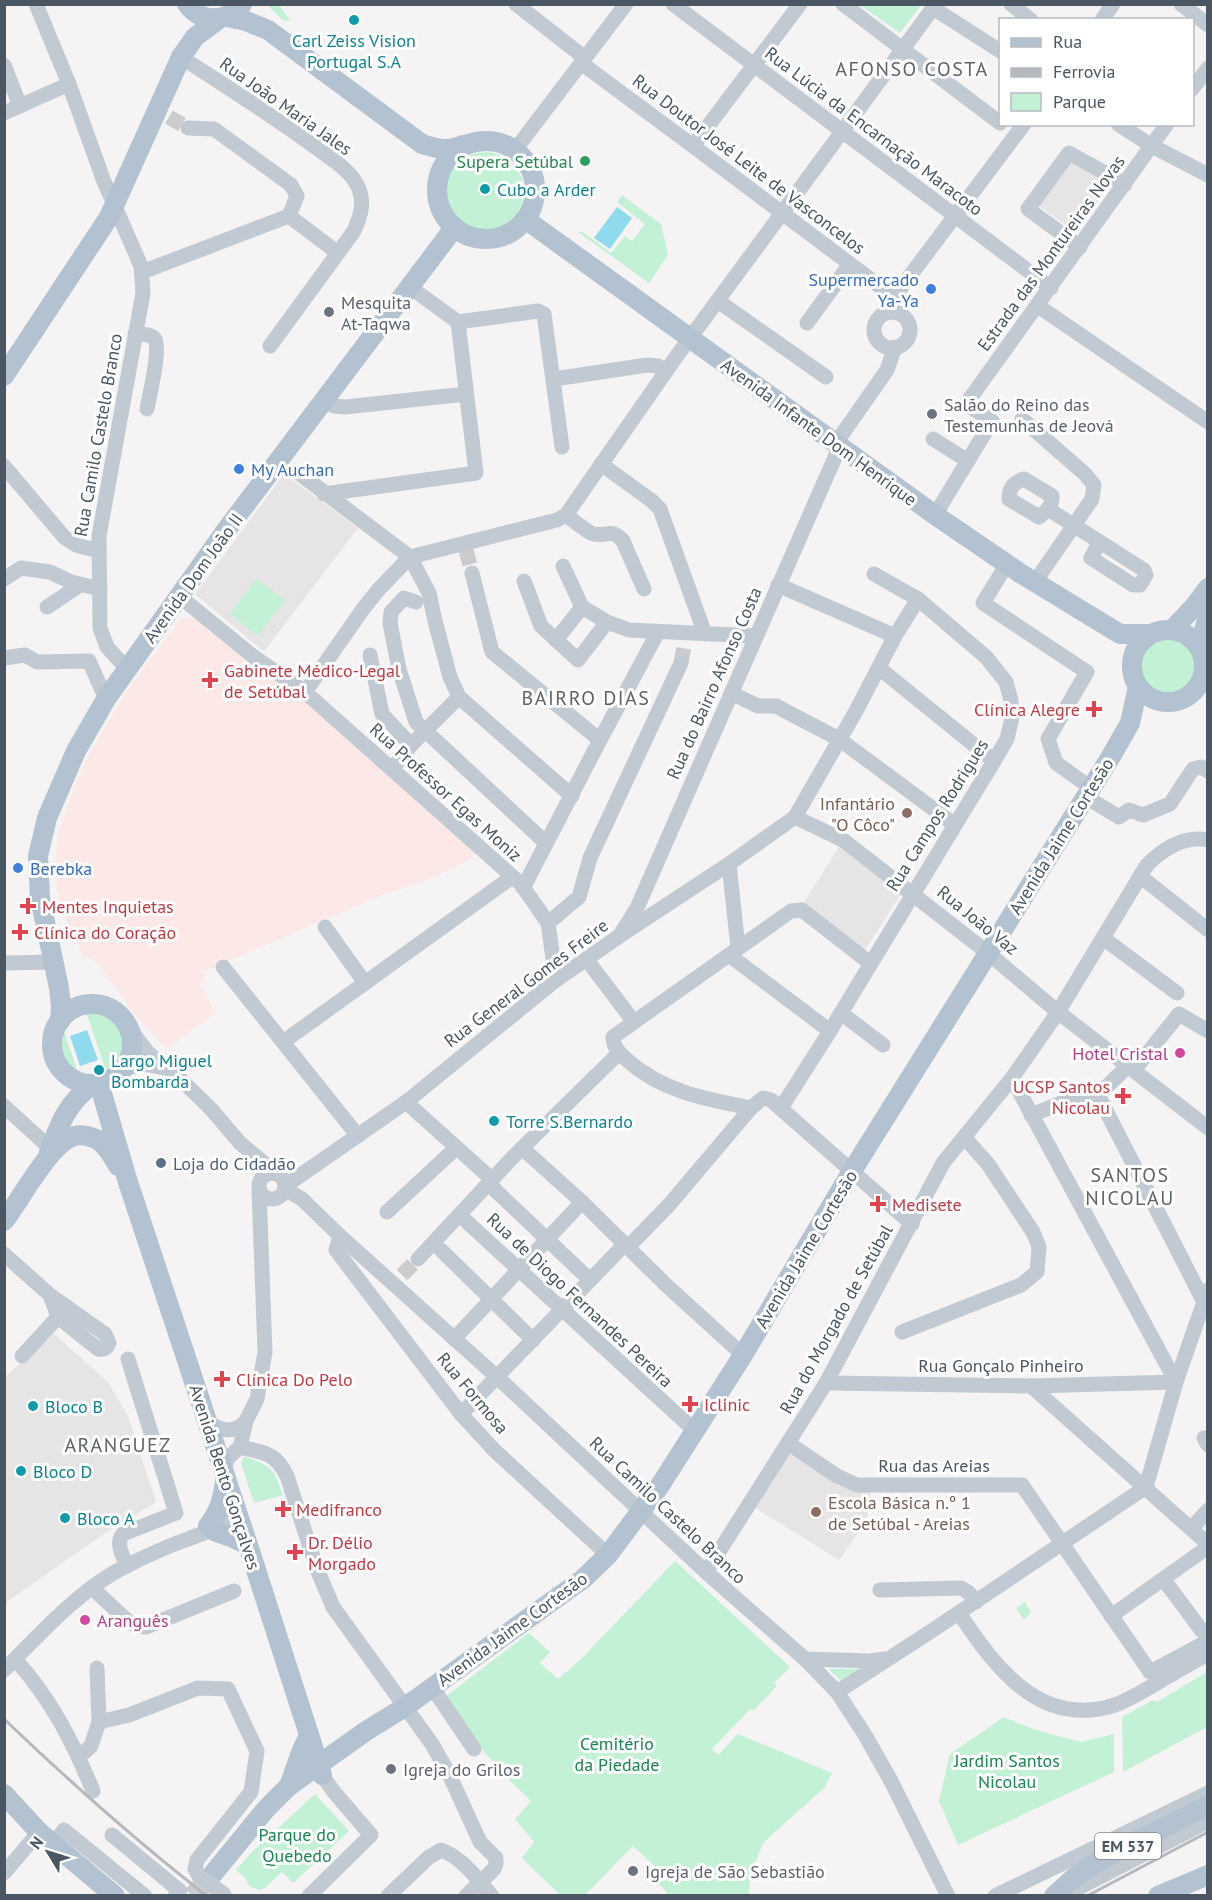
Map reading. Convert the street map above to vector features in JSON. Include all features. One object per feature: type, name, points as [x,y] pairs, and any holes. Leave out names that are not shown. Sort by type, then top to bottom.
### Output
[{"type":"main road","points":[[185,4],[198,15],[208,18],[230,13],[268,30],[422,144],[434,161],[438,177]]},
{"type":"main road","points":[[4,376],[109,217],[163,114],[181,57],[185,29],[185,4]]},
{"type":"main road","points":[[254,4],[268,30]]},
{"type":"main road","points":[[181,57],[195,37],[230,13]]},
{"type":"main road","points":[[422,144],[450,150],[465,145],[474,142],[491,140],[515,150],[527,162],[535,186],[533,203],[525,219],[514,230],[492,239],[476,238],[454,228],[447,221],[438,205],[436,186],[438,177],[445,161],[465,145]]},
{"type":"main road","name":"Avenida Infante Dom Henrique","points":[[525,219],[935,515],[1007,564],[1120,633],[1150,634]]},
{"type":"main road","name":"Avenida Dom João II","points":[[54,966],[41,908],[38,879],[38,856],[42,835],[67,772],[106,699],[323,401],[454,228]]},
{"type":"main road","points":[[1172,630],[1208,588]]},
{"type":"main road","points":[[1171,702],[1187,697],[1201,682],[1204,672],[1208,617]]},
{"type":"main road","points":[[1203,661],[1191,638],[1172,630],[1161,631],[1150,634],[1142,640],[1136,649],[1132,668],[1138,687],[1154,700],[1171,702],[1193,696],[1208,695]]},
{"type":"main road","points":[[1120,633],[1133,658]]},
{"type":"main road","name":"Avenida Jaime Cortesão","points":[[216,1884],[275,1814],[345,1745],[405,1707],[583,1579],[608,1556],[641,1512],[695,1431],[852,1171],[1089,792],[1130,723],[1138,687]]},
{"type":"main road","name":"Avenida Jaime Cortesão","points":[[1130,723],[1142,714],[1171,702]]},
{"type":"main road","points":[[54,966],[89,1005]]},
{"type":"main road","points":[[54,966],[61,1003],[60,1022]]},
{"type":"main road","points":[[4,1221],[48,1154],[69,1106],[79,1094],[108,1078],[127,1063],[132,1048],[128,1026],[112,1009],[102,1005],[89,1005],[70,1012],[60,1022],[55,1032],[53,1049],[56,1060],[66,1074],[82,1082],[108,1078]]},
{"type":"main road","points":[[66,1074],[69,1106]]},
{"type":"main road","points":[[108,1078],[110,1115],[127,1179]]},
{"type":"main road","points":[[48,1154],[74,1136],[84,1136],[99,1141],[111,1154],[127,1179]]},
{"type":"main road","name":"Avenida Bento Gonçalves","points":[[127,1179],[248,1545],[319,1770]]},
{"type":"main road","points":[[224,1475],[223,1500],[211,1528],[248,1545]]},
{"type":"main road","name":"Avenida Jaime Cortesão","points":[[216,1884],[266,1809],[289,1786],[371,1740],[405,1707]]},
{"type":"main road","points":[[289,1786],[309,1736],[329,1745],[345,1745]]},
{"type":"main road","points":[[10,1799],[116,1896]]},
{"type":"main road","name":"EM 537","points":[[1054,1896],[1075,1877],[1098,1862],[1208,1805]]},
{"type":"main road","points":[[48,1835],[125,1896]]},
{"type":"main road","points":[[1158,1896],[1208,1875]]},
{"type":"street","name":"Rua Camilo Castelo Branco","points":[[36,4],[142,272],[143,293],[99,536],[100,628],[102,637],[112,654],[128,667]]},
{"type":"street","name":"Rua Doutor José Leite de Vasconcelos","points":[[516,4],[583,61],[850,264],[892,305]]},
{"type":"street","points":[[515,150],[626,4]]},
{"type":"street","name":"Rua Lúcia da Encarnação Maracoto","points":[[674,4],[753,66],[1051,288]]},
{"type":"street","points":[[693,146],[800,4]]},
{"type":"street","points":[[843,4],[999,122]]},
{"type":"street","points":[[1011,4],[1028,18]]},
{"type":"street","points":[[1103,18],[1113,4]]},
{"type":"street","points":[[1181,4],[1208,25]]},
{"type":"street","points":[[305,693],[363,609],[410,556],[465,546],[557,520],[566,515],[666,371],[935,6],[999,50]]},
{"type":"street","name":"Rua João Maria Jales","points":[[181,57],[308,141],[342,167],[356,183],[362,198],[361,214],[354,231],[270,346]]},
{"type":"street","points":[[4,65],[20,106]]},
{"type":"street","points":[[1194,86],[1208,68]]},
{"type":"street","points":[[4,113],[69,84]]},
{"type":"street","points":[[1121,126],[1152,146],[1208,175]]},
{"type":"street","name":"Estrada das Montureiras Novas","points":[[968,461],[992,421],[966,404],[1166,126]]},
{"type":"street","points":[[142,272],[289,216],[297,196],[291,185],[214,129],[188,128]]},
{"type":"street","points":[[892,305],[896,312],[903,316],[910,332],[907,340],[895,347],[879,343],[874,331],[878,318],[892,305],[1020,130]]},
{"type":"street","points":[[1080,247],[1028,209],[1069,153],[1125,184]]},
{"type":"street","points":[[289,216],[338,253]]},
{"type":"street","points":[[807,323],[850,264]]},
{"type":"street","points":[[410,286],[458,322],[541,311],[545,317],[562,447]]},
{"type":"street","points":[[1038,306],[1208,422]]},
{"type":"street","points":[[713,307],[826,377]]},
{"type":"street","points":[[324,494],[476,473],[458,322]]},
{"type":"street","points":[[135,334],[154,337],[157,342],[147,409]]},
{"type":"street","name":"Rua do Bairro Afonso Costa","points":[[621,935],[643,912],[731,693],[838,445],[887,370],[895,347]]},
{"type":"street","points":[[554,379],[647,365],[658,366],[666,371]]},
{"type":"street","points":[[323,401],[334,406],[345,407],[466,394]]},
{"type":"street","points":[[1022,419],[1085,474],[1094,485],[1092,499],[1035,582]]},
{"type":"street","points":[[933,439],[968,461],[935,515]]},
{"type":"street","points":[[601,464],[660,509],[705,634]]},
{"type":"street","points":[[4,466],[64,537],[76,545],[99,551]]},
{"type":"street","points":[[300,474],[410,556],[429,593],[450,677],[459,697],[572,796]]},
{"type":"street","points":[[1048,509],[1099,543]]},
{"type":"street","points":[[566,515],[593,534],[610,532],[619,537],[623,541],[644,589]]},
{"type":"street","points":[[1007,564],[983,603],[1087,672],[1048,739],[1056,763],[1119,817],[1129,810],[1143,815],[1170,804],[1193,769],[1201,767],[1208,771]]},
{"type":"street","points":[[563,566],[582,607],[607,622],[629,630],[685,637],[705,634],[756,636]]},
{"type":"street","points":[[4,579],[21,568],[50,572],[71,582],[100,589]]},
{"type":"street","points":[[472,573],[492,651],[600,740]]},
{"type":"street","name":"Rua Campos Rodrigues","points":[[776,1104],[830,1031],[1007,739],[1012,718],[1011,700],[1006,682],[986,657],[918,599],[874,574]]},
{"type":"street","points":[[524,581],[540,626],[578,660],[607,622]]},
{"type":"street","points":[[47,607],[80,585]]},
{"type":"street","points":[[778,585],[895,636]]},
{"type":"street","name":"Rua Professor Egas Moniz","points":[[179,596],[254,657],[305,693],[519,883],[548,923],[556,980]]},
{"type":"street","points":[[416,602],[404,598],[391,612],[390,623],[399,669],[416,722],[546,843]]},
{"type":"street","points":[[643,912],[729,864],[795,817],[856,711],[895,636],[918,599]]},
{"type":"street","points":[[556,640],[582,607]]},
{"type":"street","points":[[283,1042],[365,983],[519,883],[546,843],[658,632]]},
{"type":"street","points":[[4,658],[25,655],[37,662],[89,661],[106,699]]},
{"type":"street","points":[[370,655],[382,714],[411,745]]},
{"type":"street","points":[[548,923],[579,897],[590,858],[681,663]]},
{"type":"street","points":[[879,668],[994,761]]},
{"type":"street","points":[[731,693],[758,706],[776,706],[839,739],[955,825]]},
{"type":"street","points":[[392,769],[411,745],[459,697]]},
{"type":"street","name":"Rua João Vaz","points":[[795,817],[843,840],[988,953],[1058,1012],[1208,1128]]},
{"type":"street","name":"Rua do Morgado de Setúbal","points":[[706,1572],[826,1383],[943,1163],[1012,1078],[1058,1012],[1147,865],[1175,843],[1208,840]]},
{"type":"street","points":[[729,864],[733,951],[830,1031]]},
{"type":"street","points":[[1140,876],[1208,930]]},
{"type":"street","points":[[751,1108],[707,1100],[662,1085],[638,1070],[619,1053],[613,1044],[613,1037],[791,911],[802,910],[870,963]]},
{"type":"street","points":[[326,927],[365,983]]},
{"type":"street","name":"Rua General Gomes Freire","points":[[285,1188],[406,1102],[556,980],[621,935]]},
{"type":"street","points":[[1103,938],[1177,993]]},
{"type":"street","points":[[587,960],[634,1022]]},
{"type":"street","points":[[4,963],[54,966]]},
{"type":"street","points":[[223,966],[358,1136]]},
{"type":"street","points":[[840,1013],[883,1045]]},
{"type":"street","points":[[1098,1095],[1131,1068],[1179,1014],[1208,1031]]},
{"type":"street","points":[[128,1026],[148,1053],[172,1071],[212,1109],[240,1143],[283,1178],[285,1188],[280,1197],[272,1199],[264,1197],[240,1143]]},
{"type":"street","points":[[418,1259],[522,1148],[619,1053]]},
{"type":"street","points":[[108,1078],[144,1065],[156,1065],[172,1071]]},
{"type":"street","points":[[1012,1078],[1176,1382]]},
{"type":"street","points":[[837,1692],[976,1602],[1146,1487],[1176,1382],[1206,1301],[1098,1095],[1089,1092],[1031,1115]]},
{"type":"street","points":[[461,1414],[562,1309],[669,1205],[751,1108],[763,1098],[776,1104],[912,1224]]},
{"type":"street","points":[[406,1102],[486,1174]]},
{"type":"street","points":[[4,1106],[48,1154]]},
{"type":"street","points":[[902,1332],[1021,1285],[1037,1272],[1039,1247],[1033,1232],[988,1164],[964,1137]]},
{"type":"street","points":[[387,1212],[456,1148]]},
{"type":"street","points":[[522,1148],[742,1355]]},
{"type":"street","points":[[224,1475],[228,1458],[240,1447],[246,1421],[256,1399],[265,1352],[259,1186],[267,1173],[276,1173]]},
{"type":"street","points":[[302,1199],[302,1186],[306,1173]]},
{"type":"street","name":"Rua Camilo Castelo Branco","points":[[285,1188],[302,1199],[340,1236],[398,1279],[454,1339],[706,1572],[805,1659],[837,1692],[866,1735],[948,1896]]},
{"type":"street","points":[[494,1189],[590,1281]]},
{"type":"street","points":[[454,1339],[582,1202]]},
{"type":"street","name":"Rua de Diogo Fernandes Pereira","points":[[466,1221],[695,1431]]},
{"type":"street","name":"Rua Formosa","points":[[340,1236],[336,1250],[461,1414],[494,1450],[608,1556]]},
{"type":"street","points":[[441,1250],[533,1340]]},
{"type":"street","points":[[4,1254],[50,1295],[105,1334],[110,1343],[107,1348],[98,1349],[58,1317],[50,1295]]},
{"type":"street","points":[[22,1356],[58,1317]]},
{"type":"street","points":[[127,1566],[119,1538],[123,1534],[176,1513],[129,1359]]},
{"type":"street","name":"Rua Gonçalo Pinheiro","points":[[826,1383],[1031,1386],[1176,1382]]},
{"type":"street","points":[[1031,1386],[1192,1528],[1208,1546],[1164,1580],[1111,1616]]},
{"type":"street","points":[[208,1424],[226,1431],[236,1429],[246,1421]]},
{"type":"street","name":"Rua das Areias","points":[[788,1443],[837,1476],[857,1485],[1022,1485],[1061,1544]]},
{"type":"street","points":[[240,1447],[271,1455],[281,1464],[317,1569],[333,1607],[432,1744],[449,1774],[480,1842],[496,1858],[494,1869],[466,1896]]},
{"type":"street","points":[[1192,1528],[1208,1510]]},
{"type":"street","points":[[93,1791],[79,1757],[55,1711],[10,1665],[64,1611],[92,1588],[127,1566],[211,1528],[228,1524],[238,1516]]},
{"type":"street","points":[[1061,1544],[1150,1672],[1151,1681],[1147,1689]]},
{"type":"street","points":[[1150,1672],[1205,1636],[1164,1580]]},
{"type":"street","points":[[92,1588],[130,1623],[146,1627],[234,1592]]},
{"type":"street","points":[[880,1590],[961,1588],[968,1592],[976,1602]]},
{"type":"street","points":[[959,1612],[996,1665],[1014,1682],[1031,1696],[1067,1709],[1097,1709],[1121,1702],[1208,1654]]},
{"type":"street","points":[[805,1659],[870,1661],[888,1659]]},
{"type":"street","points":[[79,1757],[91,1746],[99,1722],[97,1668]]},
{"type":"street","points":[[432,1687],[474,1749]]},
{"type":"street","points":[[99,1722],[129,1715],[198,1688],[228,1689],[257,1751],[251,1792],[197,1860],[195,1869],[216,1884]]},
{"type":"street","points":[[309,1896],[371,1835],[334,1792],[319,1770]]},
{"type":"street","points":[[995,1896],[1208,1793]]},
{"type":"street","points":[[1063,1896],[1208,1821]]},
{"type":"street","points":[[4,1873],[48,1835],[64,1830],[145,1896]]},
{"type":"street","points":[[112,1834],[180,1891],[175,1896]]},
{"type":"street","points":[[388,1896],[429,1857],[441,1850],[449,1853],[480,1881],[492,1896]]},
{"type":"shaded area","points":[[1070,159],[1112,182],[1077,233],[1038,205]]},
{"type":"shaded area","points":[[284,474],[358,528],[263,651],[195,594]]},
{"type":"shaded area","points":[[180,619],[197,619],[314,708],[475,853],[469,860],[427,880],[384,894],[202,971],[205,980],[200,984],[216,1013],[167,1048],[127,1007],[126,1000],[92,958],[85,959],[59,906],[55,870],[58,835],[74,787],[93,747],[123,697]]},
{"type":"shaded area","points":[[839,847],[901,894],[865,950],[804,902]]},
{"type":"shaded area","points":[[54,1334],[108,1382],[128,1416],[156,1502],[108,1531],[5,1603],[4,1378]]},
{"type":"shaded area","name":"Escola Básica n.º 1 de Setúbal - Areias","points":[[785,1450],[838,1485],[870,1492],[867,1520],[839,1560],[751,1505]]},
{"type":"green space","points":[[921,4],[900,33],[860,5]]},
{"type":"green space","points":[[267,5],[279,5],[290,20],[284,21]]},
{"type":"green space","points":[[485,152],[500,155],[513,163],[521,176],[524,191],[521,206],[513,219],[500,227],[485,230],[470,227],[457,219],[449,206],[446,191],[449,176],[457,163],[470,155]]},
{"type":"green space","points":[[622,195],[661,224],[668,255],[649,283],[578,232],[583,232],[611,253],[625,236],[632,241],[645,224],[617,202]]},
{"type":"green space","points":[[256,579],[285,600],[258,636],[230,614]]},
{"type":"green space","points":[[1167,635],[1188,644],[1197,665],[1188,686],[1167,695],[1146,686],[1137,665],[1146,644]]},
{"type":"green space","points":[[86,1012],[99,1013],[110,1018],[123,1034],[125,1044],[123,1054],[117,1064],[107,1073]]},
{"type":"green space","points":[[63,1028],[78,1073],[63,1060],[59,1048]]},
{"type":"green space","points":[[246,1457],[262,1463],[271,1470],[283,1495],[254,1503],[241,1463]]},
{"type":"green space","name":"Cemitério da Piedade","points":[[675,1561],[790,1667],[774,1683],[777,1686],[753,1711],[750,1709],[712,1749],[718,1755],[738,1734],[832,1773],[825,1787],[764,1842],[750,1874],[749,1895],[669,1895],[652,1875],[658,1869],[633,1846],[585,1895],[560,1895],[522,1858],[534,1842],[515,1819],[531,1801],[497,1768],[498,1766],[469,1733],[446,1696],[529,1633],[550,1652],[540,1663],[558,1679],[581,1659]]},
{"type":"green space","points":[[1025,1602],[1031,1612],[1024,1620],[1016,1608]]},
{"type":"green space","points":[[828,1669],[864,1669],[843,1682]]},
{"type":"green space","points":[[1207,1672],[1207,1727],[1123,1772],[1122,1717],[1153,1700],[1157,1702]]},
{"type":"green space","name":"Jardim Santos Nicolau","points":[[1004,1717],[1036,1730],[1081,1742],[1114,1734],[1114,1772],[958,1845],[939,1801],[950,1754]]},
{"type":"green space","name":"Parque do Quebedo","points":[[315,1794],[349,1831],[293,1883],[282,1872],[260,1890],[249,1886],[246,1879],[236,1870],[251,1853]]},
{"type":"water","points":[[617,207],[632,218],[610,249],[594,238]]},
{"type":"water","points":[[87,1030],[98,1060],[80,1066],[70,1036]]},
{"type":"tunnel","points":[[169,117],[188,128]]},
{"type":"tunnel","points":[[466,550],[472,573]]},
{"type":"tunnel","points":[[681,663],[685,641]]},
{"type":"tunnel","points":[[402,1275],[418,1259]]},
{"type":"tunnel","points":[[193,1896],[212,1875]]},
{"type":"railway","points":[[4,1719],[103,1810],[207,1896]]},
{"type":"railway","points":[[1087,1896],[1208,1832]]},
{"type":"place","name":"Carl Zeiss Vision Portugal S.A","points":[[354,20]]},
{"type":"place","name":"Supera Setúbal","points":[[585,161]]},
{"type":"place","name":"Cubo a Arder","points":[[485,189]]},
{"type":"place","name":"Supermercado Ya-Ya","points":[[931,289]]},
{"type":"place","name":"Mesquita At-Taqwa","points":[[329,312]]},
{"type":"place","name":"Salão do Reino das Testemunhas de Jeová","points":[[932,414]]},
{"type":"place","name":"My Auchan","points":[[239,469]]},
{"type":"place","name":"Gabinete Médico-Legal de Setúbal","points":[[210,680]]},
{"type":"place","name":"Clínica Alegre","points":[[1094,709]]},
{"type":"place","name":"Infantário \"O Côco\"","points":[[907,813]]},
{"type":"place","name":"Berebka","points":[[18,868]]},
{"type":"place","name":"Mentes Inquietas","points":[[28,906]]},
{"type":"place","name":"Clínica do Coração","points":[[20,932]]},
{"type":"place","name":"Hotel Cristal","points":[[1180,1053]]},
{"type":"place","name":"Largo Miguel Bombarda","points":[[99,1070]]},
{"type":"place","name":"UCSP Santos Nicolau","points":[[1123,1096]]},
{"type":"place","name":"Torre S.Bernardo","points":[[494,1121]]},
{"type":"place","name":"Loja do Cidadão","points":[[161,1163]]},
{"type":"place","name":"Medisete","points":[[878,1204]]},
{"type":"place","name":"Clínica Do Pelo","points":[[222,1379]]},
{"type":"place","name":"Iclinic","points":[[690,1404]]},
{"type":"place","name":"Bloco B","points":[[33,1406]]},
{"type":"place","name":"Bloco D","points":[[21,1471]]},
{"type":"place","name":"Medifranco","points":[[283,1509]]},
{"type":"place","name":"Escola Básica n.º 1 de Setúbal - Areias","points":[[816,1512]]},
{"type":"place","name":"Bloco A","points":[[65,1518]]},
{"type":"place","name":"Dr. Délio Morgado","points":[[295,1552]]},
{"type":"place","name":"Aranguês","points":[[85,1620]]},
{"type":"place","name":"Igreja do Grilos","points":[[391,1769]]},
{"type":"place","name":"Igreja de São Sebastião","points":[[633,1871]]},
{"type":"district","name":"AFONSO COSTA","points":[[912,69]]},
{"type":"district","name":"BAIRRO DIAS","points":[[586,698]]},
{"type":"district","name":"SANTOS NICOLAU","points":[[1130,1186]]},
{"type":"district","name":"ARANGUEZ","points":[[118,1445]]}]
